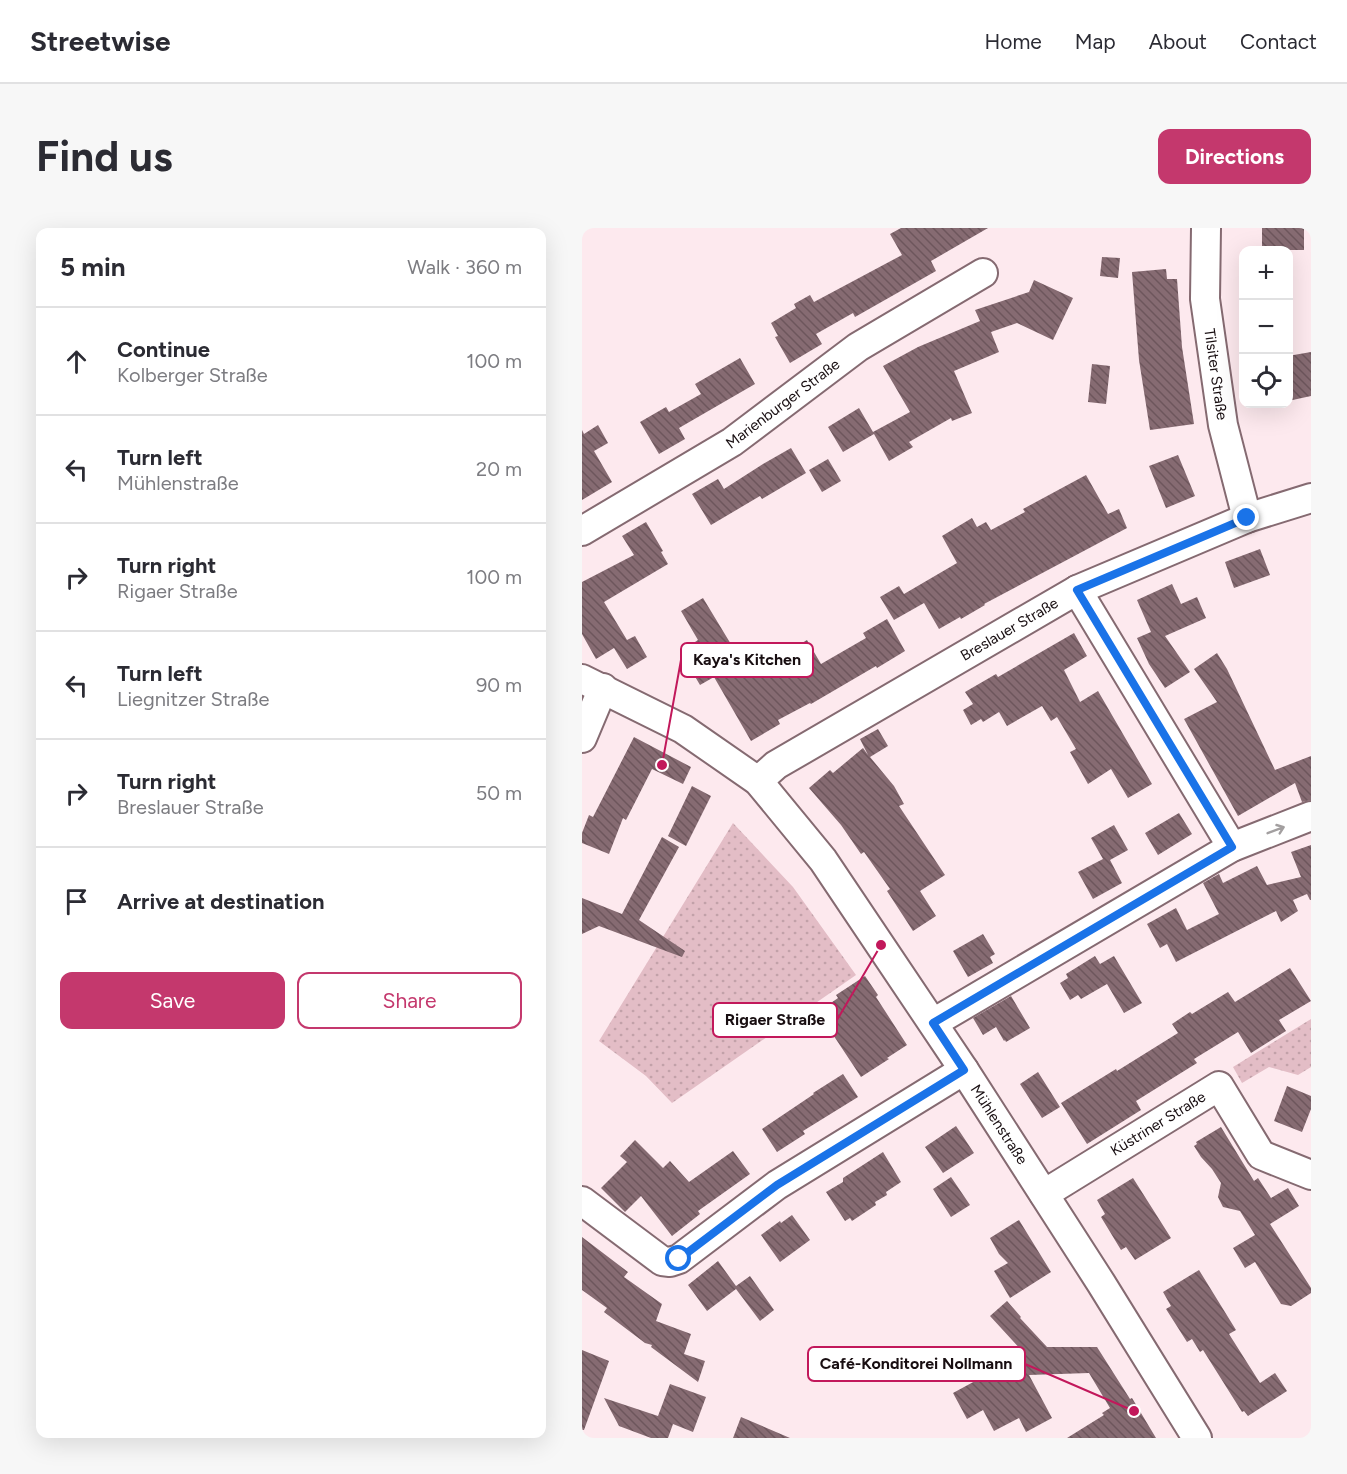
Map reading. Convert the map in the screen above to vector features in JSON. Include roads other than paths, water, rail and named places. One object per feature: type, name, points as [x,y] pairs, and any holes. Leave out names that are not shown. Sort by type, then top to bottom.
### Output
[{"type":"street","name":"Tilsiter Straße","points":[[1206,228],[1205,299],[1223,425],[1247,518]]},
{"type":"street","name":"Marienburger Straße","points":[[582,531],[732,442],[858,347],[983,273]]},
{"type":"street","name":"Breslauer Straße","points":[[758,781],[776,765],[1077,590],[1247,518],[1311,498]]},
{"type":"street","points":[[1077,590],[1232,847]]},
{"type":"street","points":[[582,738],[592,684]]},
{"type":"street","name":"Mühlenstraße","points":[[592,684],[683,729],[758,781],[823,860],[964,1070],[1101,1283],[1197,1438]]},
{"type":"street","points":[[933,1023],[1232,847],[1311,816]]},
{"type":"street","points":[[582,1201],[662,1261],[670,1262],[679,1259],[777,1185],[964,1070]]},
{"type":"street","name":"Küstriner Straße","points":[[1044,1194],[1218,1086],[1261,1155],[1311,1175]]},
{"type":"place","name":"Kaya's Kitchen","points":[[662,765]]},
{"type":"place","name":"Rigaer Straße","points":[[881,945]]},
{"type":"place","name":"Café-Konditorei Nollmann","points":[[1134,1411]]}]
